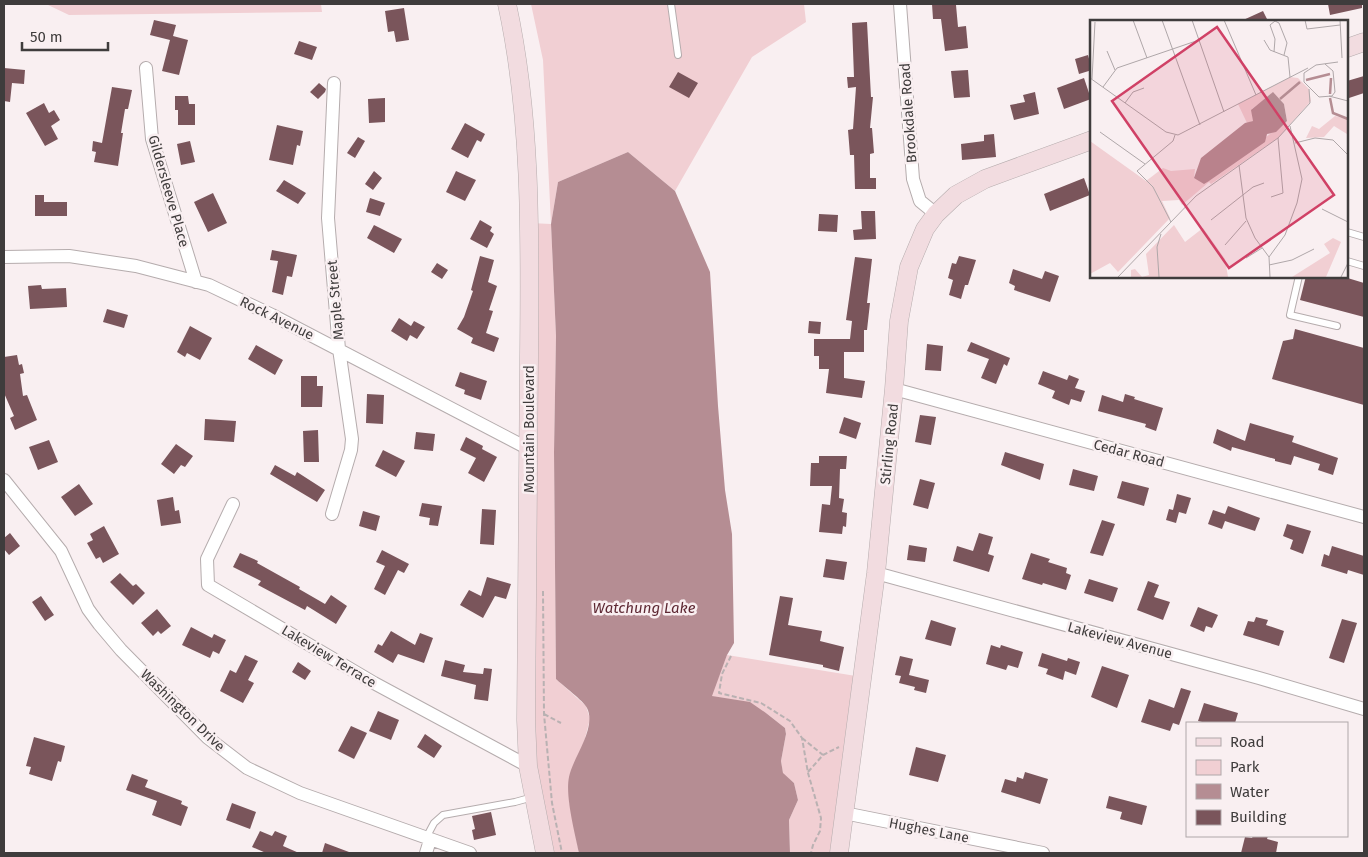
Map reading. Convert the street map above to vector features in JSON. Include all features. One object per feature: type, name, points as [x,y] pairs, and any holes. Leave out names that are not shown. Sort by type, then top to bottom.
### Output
[{"type":"street","name":"Mountain Boulevard","points":[[507,4],[513,32],[522,99],[530,223],[526,710],[528,766],[545,853]]},
{"type":"street","name":"Brookdale Road","points":[[900,4],[913,179],[920,201],[936,214]]},
{"type":"street","points":[[1348,48],[1364,42]]},
{"type":"street","name":"Gildersleeve Place","points":[[146,68],[152,139],[196,282]]},
{"type":"street","name":"Maple Street","points":[[332,514],[351,450],[352,439],[339,349],[328,218],[334,83]]},
{"type":"street","name":"Stirling Road","points":[[839,853],[876,573],[899,321],[910,267],[925,229],[936,214],[967,187],[1090,141]]},
{"type":"street","name":"Rock Avenue","points":[[4,257],[69,256],[136,266],[208,285],[272,314],[528,449]]},
{"type":"street","name":"Cedar Road","points":[[894,389],[1364,517]]},
{"type":"street","name":"Washington Drive","points":[[4,480],[61,551],[88,608],[99,624],[121,650],[208,738],[247,768],[300,793],[428,839],[444,849],[470,853]]},
{"type":"street","name":"Lakeview Terrace","points":[[233,504],[207,559],[208,585],[374,683],[528,766]]},
{"type":"street","name":"Lakeview Avenue","points":[[876,573],[1259,678],[1364,709]]},
{"type":"street","name":"Hughes Lane","points":[[844,813],[1043,853]]},
{"type":"street","points":[[426,853],[428,839]]},
{"type":"lane","points":[[671,4],[678,55]]},
{"type":"lane","points":[[1348,232],[1364,237]]},
{"type":"lane","points":[[1348,261],[1364,266]]},
{"type":"lane","points":[[1299,278],[1290,314],[1337,326]]},
{"type":"lane","points":[[428,839],[434,823],[443,814],[515,802],[534,796]]},
{"type":"path","points":[[543,586],[544,714],[552,803],[562,853]]},
{"type":"path","points":[[731,656],[722,674],[719,693],[761,702],[790,721],[802,738],[823,755]]},
{"type":"path","points":[[544,714],[561,723]]},
{"type":"path","points":[[802,738],[808,773],[820,818],[820,831],[811,853]]},
{"type":"path","points":[[808,773],[823,755],[854,738]]},
{"type":"green space","points":[[46,4],[321,4],[322,12],[69,15]]},
{"type":"green space","points":[[531,4],[804,4],[806,22],[752,57],[675,191],[628,152],[558,182],[551,224],[543,60]]},
{"type":"green space","points":[[530,223],[551,224],[556,336],[554,452],[556,679],[586,706],[590,719],[569,800],[579,853],[545,853],[528,766]]},
{"type":"green space","points":[[727,655],[862,677],[839,853],[790,853],[789,820],[798,800],[794,783],[783,774],[781,761],[786,734],[785,728],[766,713],[711,696]]},
{"type":"water","name":"Watchung Lake","points":[[628,152],[675,191],[710,272],[725,490],[732,534],[734,643],[727,655],[712,696],[750,702],[785,728],[786,734],[781,761],[783,773],[794,783],[798,800],[789,820],[790,853],[579,853],[571,815],[568,785],[571,769],[587,733],[589,716],[585,705],[556,679],[554,452],[556,336],[551,224],[558,182]]},
{"type":"building","points":[[932,4],[956,5],[958,27],[966,26],[968,48],[945,51],[941,19],[933,19]]},
{"type":"building","points":[[1328,4],[1362,4],[1362,8],[1330,15]]},
{"type":"building","points":[[404,8],[409,40],[396,42],[394,31],[388,32],[385,11]]},
{"type":"building","points":[[1263,11],[1268,20],[1243,20]]},
{"type":"building","points":[[154,20],[176,25],[173,36],[188,40],[179,75],[162,71],[170,40],[150,35]]},
{"type":"building","points":[[867,22],[871,97],[873,97],[870,128],[872,128],[874,153],[870,154],[870,178],[876,178],[876,189],[855,189],[854,155],[850,155],[848,130],[853,129],[856,87],[848,88],[847,77],[854,77],[852,23]]},
{"type":"building","points":[[299,41],[317,47],[312,60],[294,54]]},
{"type":"building","points":[[1088,55],[1090,71],[1079,74],[1075,59]]},
{"type":"building","points":[[4,68],[25,70],[24,84],[12,83],[10,102],[4,101]]},
{"type":"building","points":[[968,70],[970,97],[954,98],[951,71]]},
{"type":"building","points":[[678,72],[698,83],[689,98],[669,87]]},
{"type":"building","points":[[1364,76],[1364,93],[1349,98],[1348,81]]},
{"type":"building","points":[[1084,78],[1090,99],[1064,109],[1057,88]]},
{"type":"building","points":[[319,83],[326,89],[318,99],[310,92]]},
{"type":"building","points":[[112,87],[132,90],[128,109],[125,109],[118,166],[94,162],[96,152],[92,151],[93,141],[102,143]]},
{"type":"building","points":[[1035,92],[1039,114],[1014,120],[1010,105],[1025,102],[1023,95]]},
{"type":"building","points":[[175,96],[188,96],[189,104],[195,104],[195,125],[178,125],[178,110],[175,110]]},
{"type":"building","points":[[385,98],[385,122],[369,123],[368,99]]},
{"type":"building","points":[[44,103],[49,113],[54,110],[60,120],[51,126],[58,139],[45,146],[26,113]]},
{"type":"building","points":[[465,123],[485,134],[481,142],[477,140],[468,158],[451,149]]},
{"type":"building","points":[[277,125],[303,131],[300,146],[297,145],[293,165],[269,160]]},
{"type":"building","points":[[994,134],[996,157],[962,160],[961,144],[984,141],[984,135]]},
{"type":"building","points":[[358,137],[365,141],[355,158],[347,153]]},
{"type":"building","points":[[190,141],[195,162],[181,165],[177,144]]},
{"type":"building","points":[[374,171],[382,178],[373,190],[365,184]]},
{"type":"building","points":[[456,171],[476,180],[465,201],[446,192]]},
{"type":"building","points":[[1084,178],[1090,195],[1050,211],[1044,194]]},
{"type":"building","points":[[284,180],[306,193],[298,204],[276,191]]},
{"type":"building","points":[[213,193],[227,223],[208,232],[194,202]]},
{"type":"building","points":[[35,195],[44,195],[44,202],[67,202],[67,216],[35,216]]},
{"type":"building","points":[[370,198],[385,203],[380,216],[366,212]]},
{"type":"building","points":[[861,211],[875,211],[876,239],[854,240],[853,230],[862,229]]},
{"type":"building","points":[[819,214],[838,215],[837,232],[818,231]]},
{"type":"building","points":[[480,220],[492,227],[490,231],[494,234],[487,248],[470,239]]},
{"type":"building","points":[[374,225],[402,239],[394,253],[367,238]]},
{"type":"building","points":[[272,250],[297,255],[292,277],[287,276],[283,295],[272,292],[278,261],[270,260]]},
{"type":"building","points":[[480,256],[494,260],[488,282],[497,286],[489,310],[493,311],[486,333],[499,338],[494,352],[471,343],[473,338],[457,329],[464,317],[473,291],[471,290]]},
{"type":"building","points":[[959,256],[976,260],[968,285],[965,285],[961,299],[949,295],[953,280],[948,278],[952,263],[956,264]]},
{"type":"building","points":[[855,257],[872,259],[867,303],[870,303],[867,330],[864,330],[864,352],[844,352],[844,378],[865,381],[862,398],[826,393],[829,369],[819,369],[819,356],[814,356],[814,339],[850,339],[852,321],[846,320]]},
{"type":"building","points":[[437,263],[448,270],[442,279],[431,272]]},
{"type":"building","points":[[1013,269],[1042,279],[1045,271],[1059,276],[1050,302],[1014,290],[1015,286],[1009,283]]},
{"type":"building","points":[[1306,278],[1348,278],[1364,283],[1364,317],[1300,300]]},
{"type":"building","points":[[41,285],[42,289],[66,288],[67,307],[30,309],[28,286]]},
{"type":"building","points":[[107,309],[128,315],[124,328],[103,322]]},
{"type":"building","points":[[399,318],[411,326],[414,321],[425,327],[417,339],[410,335],[407,341],[391,331]]},
{"type":"building","points":[[809,321],[821,322],[820,334],[808,333]]},
{"type":"building","points":[[190,326],[212,338],[200,360],[187,353],[185,357],[177,352]]},
{"type":"building","points":[[1295,329],[1364,348],[1364,405],[1272,379],[1283,341],[1293,339]]},
{"type":"building","points":[[971,342],[1010,358],[1007,366],[1004,364],[996,384],[981,378],[989,359],[967,351]]},
{"type":"building","points":[[927,344],[943,346],[941,371],[925,370]]},
{"type":"building","points":[[256,345],[283,360],[275,375],[248,359]]},
{"type":"building","points":[[17,355],[19,365],[22,364],[24,373],[20,374],[23,396],[27,395],[37,420],[15,430],[10,418],[14,416],[4,393],[4,357]]},
{"type":"building","points":[[1043,371],[1067,380],[1069,375],[1079,379],[1075,388],[1085,391],[1081,402],[1071,399],[1069,405],[1052,398],[1055,391],[1038,384]]},
{"type":"building","points":[[460,372],[487,381],[481,400],[464,394],[465,390],[455,386]]},
{"type":"building","points":[[301,376],[317,376],[317,386],[323,386],[322,407],[301,407]]},
{"type":"building","points":[[367,394],[384,395],[383,424],[366,423]]},
{"type":"building","points":[[1125,394],[1135,397],[1134,399],[1163,408],[1156,431],[1145,427],[1146,424],[1098,411],[1102,395],[1123,402]]},
{"type":"building","points":[[920,415],[936,417],[931,445],[915,442]]},
{"type":"building","points":[[844,417],[861,423],[856,439],[839,433]]},
{"type":"building","points":[[205,419],[236,421],[234,442],[204,440]]},
{"type":"building","points":[[1250,423],[1294,436],[1292,442],[1338,458],[1333,475],[1318,470],[1320,464],[1294,456],[1291,465],[1232,447],[1231,451],[1213,443],[1217,429],[1245,441]]},
{"type":"building","points":[[318,430],[319,462],[304,462],[303,431]]},
{"type":"building","points":[[416,432],[435,434],[433,451],[414,449]]},
{"type":"building","points":[[466,437],[483,446],[482,449],[497,457],[484,482],[468,473],[476,458],[460,450]]},
{"type":"building","points":[[49,440],[58,462],[38,470],[29,447]]},
{"type":"building","points":[[176,444],[193,456],[185,467],[181,465],[174,474],[161,464]]},
{"type":"building","points":[[383,450],[405,461],[396,477],[375,466]]},
{"type":"building","points":[[1005,452],[1044,464],[1040,480],[1001,465]]},
{"type":"building","points":[[819,456],[847,456],[846,469],[840,469],[839,498],[844,499],[842,512],[847,513],[846,527],[843,526],[842,534],[819,532],[822,504],[830,505],[832,486],[810,486],[811,463],[819,463]]},
{"type":"building","points":[[275,465],[295,476],[297,472],[325,490],[317,502],[270,474]]},
{"type":"building","points":[[1073,469],[1098,476],[1094,491],[1069,485]]},
{"type":"building","points":[[920,479],[935,483],[928,509],[913,505]]},
{"type":"building","points":[[1122,481],[1149,488],[1144,506],[1117,498]]},
{"type":"building","points":[[79,484],[93,504],[75,516],[61,497]]},
{"type":"building","points":[[1177,494],[1191,498],[1186,514],[1179,512],[1176,523],[1166,520],[1169,509],[1173,510]]},
{"type":"building","points":[[173,497],[175,511],[179,510],[181,523],[161,526],[157,500]]},
{"type":"building","points":[[422,503],[442,506],[438,526],[429,525],[430,518],[419,516]]},
{"type":"building","points":[[1228,506],[1260,518],[1255,531],[1225,521],[1222,529],[1208,524],[1213,510],[1225,514]]},
{"type":"building","points":[[482,509],[496,510],[494,545],[480,544]]},
{"type":"building","points":[[363,511],[380,516],[376,531],[359,526]]},
{"type":"building","points":[[1102,520],[1115,524],[1103,556],[1090,553]]},
{"type":"building","points":[[1287,524],[1311,531],[1303,554],[1290,549],[1293,540],[1283,536]]},
{"type":"building","points":[[104,526],[119,554],[103,563],[100,557],[96,559],[87,543],[93,540],[90,534]]},
{"type":"building","points":[[10,533],[20,546],[9,555],[4,549],[4,538]]},
{"type":"building","points":[[979,533],[993,537],[988,554],[994,556],[989,572],[953,561],[957,546],[973,551]]},
{"type":"building","points":[[909,545],[927,548],[925,562],[907,560]]},
{"type":"building","points":[[1332,546],[1364,556],[1364,575],[1348,570],[1347,574],[1321,566],[1324,554],[1329,556]]},
{"type":"building","points":[[382,550],[409,564],[404,573],[398,570],[385,595],[374,589],[385,566],[376,562]]},
{"type":"building","points":[[240,553],[258,561],[257,563],[300,587],[299,589],[325,604],[331,595],[347,606],[336,624],[307,606],[305,610],[258,585],[261,581],[233,567]]},
{"type":"building","points":[[1031,553],[1050,559],[1048,562],[1067,568],[1066,573],[1071,575],[1066,590],[1022,579]]},
{"type":"building","points":[[826,559],[847,562],[844,580],[823,577]]},
{"type":"building","points":[[120,573],[133,586],[136,584],[145,593],[133,605],[110,582]]},
{"type":"building","points":[[487,577],[511,584],[506,599],[495,596],[483,618],[460,605],[469,590],[481,596]]},
{"type":"building","points":[[1089,579],[1118,588],[1113,602],[1084,593]]},
{"type":"building","points":[[1148,581],[1159,585],[1154,597],[1170,602],[1163,620],[1137,610]]},
{"type":"building","points":[[41,596],[54,615],[45,621],[32,602]]},
{"type":"building","points":[[780,596],[793,598],[788,625],[822,631],[820,641],[844,647],[839,671],[823,667],[823,665],[769,655]]},
{"type":"building","points":[[1198,607],[1218,615],[1212,628],[1206,626],[1204,632],[1190,626]]},
{"type":"building","points":[[157,609],[171,626],[161,634],[158,631],[153,636],[141,623]]},
{"type":"building","points":[[1256,617],[1268,620],[1266,625],[1284,631],[1279,646],[1243,635],[1248,621],[1254,622]]},
{"type":"building","points":[[1342,619],[1357,623],[1344,663],[1329,658]]},
{"type":"building","points":[[931,620],[956,628],[951,646],[925,639]]},
{"type":"building","points":[[191,627],[212,638],[214,634],[226,640],[219,654],[213,651],[210,658],[182,645]]},
{"type":"building","points":[[391,631],[415,645],[420,633],[433,638],[424,663],[398,654],[393,663],[374,652],[378,644],[382,646]]},
{"type":"building","points":[[991,645],[1000,648],[1001,645],[1023,652],[1018,668],[1008,665],[1006,670],[986,664]]},
{"type":"building","points":[[1042,653],[1067,661],[1068,658],[1080,662],[1076,675],[1065,671],[1063,680],[1046,674],[1048,669],[1038,666]]},
{"type":"building","points":[[245,655],[258,661],[248,680],[254,683],[243,703],[220,691],[230,670],[236,673]]},
{"type":"building","points":[[900,656],[913,659],[909,675],[929,680],[926,693],[914,690],[915,687],[899,683],[901,676],[895,675]]},
{"type":"building","points":[[445,660],[465,665],[463,672],[483,674],[484,668],[492,669],[488,701],[474,699],[476,685],[441,676]]},
{"type":"building","points":[[298,662],[311,671],[305,680],[292,672]]},
{"type":"building","points":[[1102,666],[1129,675],[1117,708],[1091,697]]},
{"type":"building","points":[[1181,688],[1191,691],[1179,725],[1173,723],[1170,731],[1141,722],[1149,699],[1174,708]]},
{"type":"building","points":[[1204,703],[1238,713],[1235,722],[1198,721]]},
{"type":"building","points":[[378,711],[399,720],[391,740],[369,731]]},
{"type":"building","points":[[351,726],[367,733],[354,759],[338,751]]},
{"type":"building","points":[[425,734],[442,746],[434,758],[417,747]]},
{"type":"building","points":[[34,737],[65,746],[61,762],[58,761],[52,781],[29,774],[31,767],[26,766]]},
{"type":"building","points":[[916,747],[946,755],[938,782],[909,775]]},
{"type":"building","points":[[1025,772],[1048,779],[1040,804],[1001,792],[1005,779],[1016,782],[1017,777],[1023,779]]},
{"type":"building","points":[[132,774],[148,780],[145,787],[182,801],[181,804],[188,807],[181,826],[152,815],[157,801],[126,790]]},
{"type":"building","points":[[1109,796],[1147,806],[1142,825],[1120,819],[1122,812],[1106,808]]},
{"type":"building","points":[[232,803],[256,812],[250,829],[226,820]]},
{"type":"building","points":[[491,812],[496,835],[474,840],[472,830],[475,829],[472,816]]},
{"type":"building","points":[[260,831],[272,836],[275,831],[287,836],[283,846],[299,853],[266,853],[252,847]]},
{"type":"building","points":[[1245,837],[1268,837],[1267,839],[1278,842],[1276,853],[1241,853]]},
{"type":"building","points":[[325,843],[349,852],[349,853],[322,853]]}]
